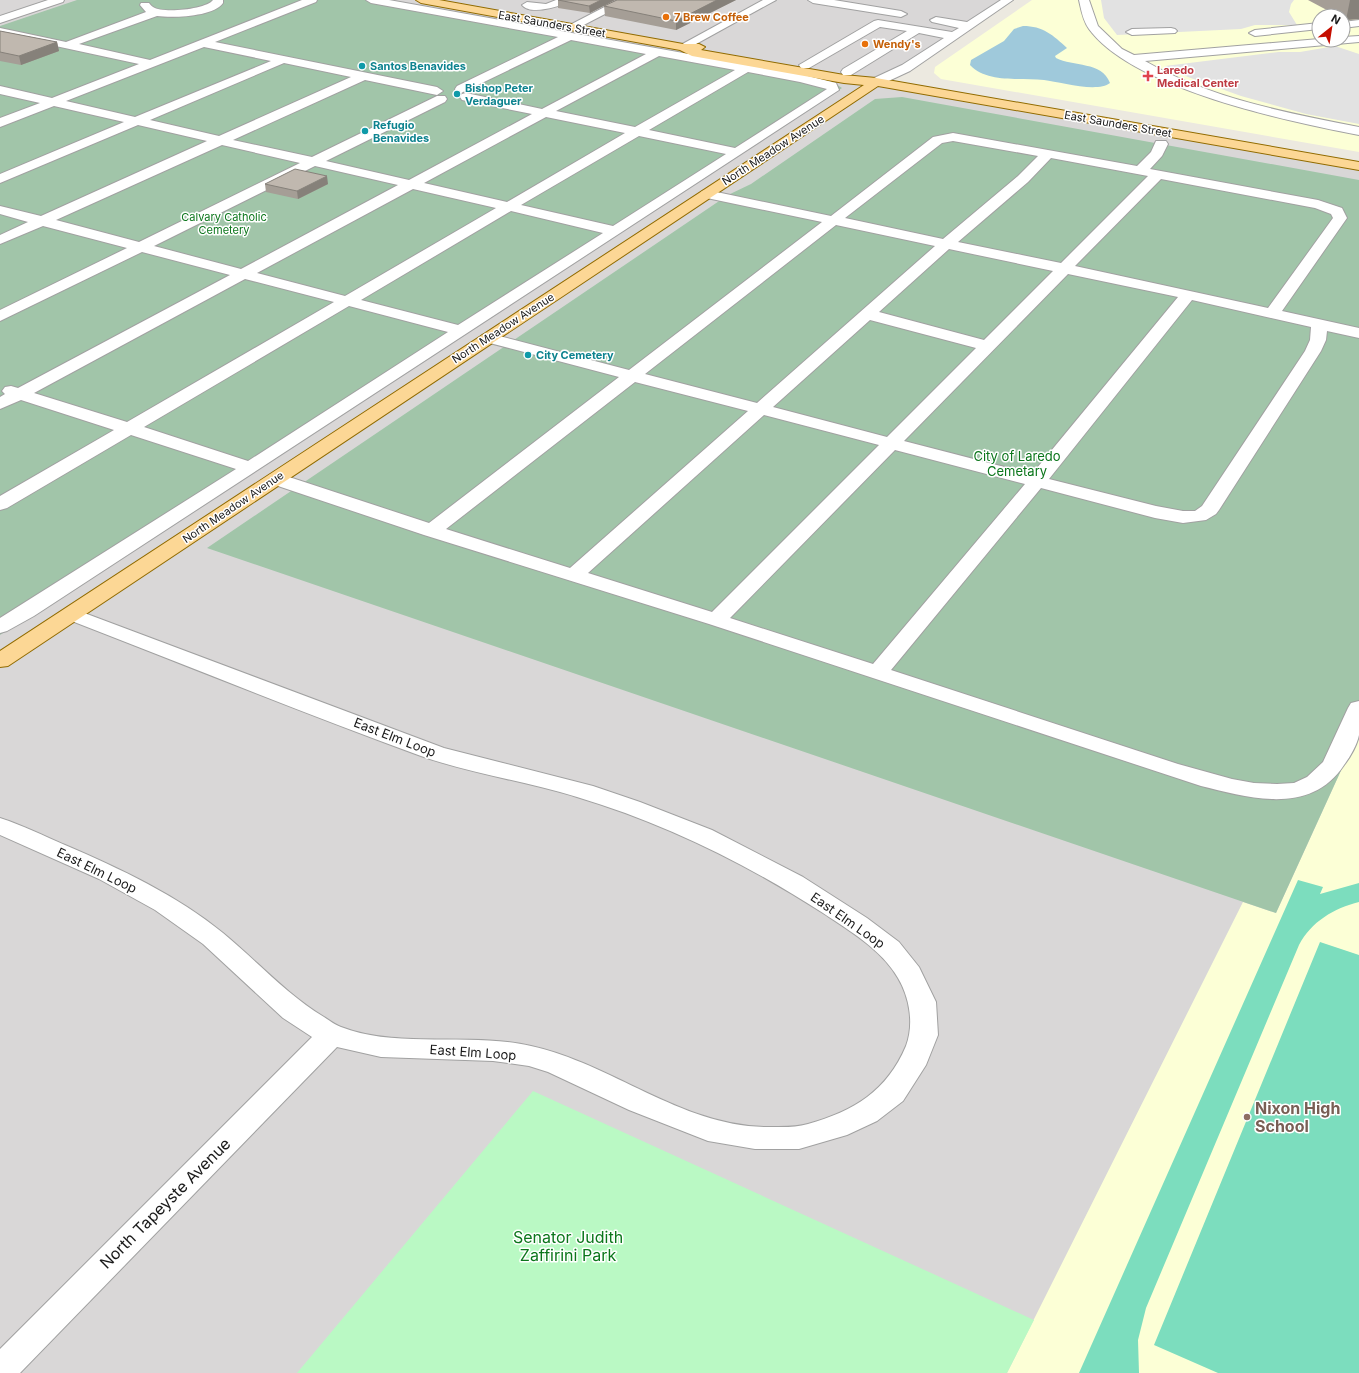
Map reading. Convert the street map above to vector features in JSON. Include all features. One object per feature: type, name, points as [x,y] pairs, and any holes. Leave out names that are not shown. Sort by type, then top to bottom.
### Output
[{"type":"main road","name":"East Saunders Street","points":[[421,0],[446,2],[571,32],[683,47],[703,46],[809,62]]},
{"type":"main road","name":"East Saunders Street","points":[[683,47],[699,54],[844,79],[876,82],[1359,166]]},
{"type":"main road","name":"East Saunders Street","points":[[852,69],[876,82]]},
{"type":"main road","name":"North Meadow Avenue","points":[[0,661],[876,82]]},
{"type":"street","points":[[0,20],[58,0]]},
{"type":"street","points":[[150,0],[145,4],[146,8],[157,12],[194,12],[213,6],[218,3],[218,0]]},
{"type":"street","points":[[0,123],[308,0]]},
{"type":"street","points":[[0,627],[27,612],[833,90],[832,86],[819,81],[658,52],[571,32],[371,0]]},
{"type":"street","points":[[504,15],[537,0]]},
{"type":"street","points":[[527,5],[548,7],[566,0]]},
{"type":"street","points":[[464,93],[627,0]]},
{"type":"street","points":[[683,47],[771,0]]},
{"type":"street","points":[[813,0],[969,26]]},
{"type":"street","name":"North Meadow Avenue","points":[[876,82],[906,68],[1008,0]]},
{"type":"street","points":[[1084,0],[1087,18],[1093,28],[1113,47],[1131,59],[1174,80],[1229,100],[1298,119],[1359,131]]},
{"type":"street","points":[[22,1],[42,6]]},
{"type":"street","points":[[67,45],[157,12]]},
{"type":"street","points":[[809,62],[830,50],[847,45],[883,24],[954,36]]},
{"type":"street","points":[[1242,34],[1311,27]]},
{"type":"street","points":[[809,62],[852,69],[917,30]]},
{"type":"street","points":[[0,31],[150,64]]},
{"type":"street","points":[[1132,32],[1172,36],[1158,43]]},
{"type":"street","points":[[1131,59],[1359,39]]},
{"type":"street","points":[[202,43],[363,76],[439,95]]},
{"type":"street","points":[[1113,47],[1134,45]]},
{"type":"street","points":[[0,404],[658,52]]},
{"type":"street","points":[[0,179],[282,60]]},
{"type":"street","points":[[1199,65],[1220,62]]},
{"type":"street","points":[[0,504],[746,68]]},
{"type":"street","points":[[0,240],[363,76]]},
{"type":"street","points":[[0,316],[314,162],[439,95],[446,89],[545,113],[737,152]]},
{"type":"street","points":[[0,90],[615,231]]},
{"type":"street","points":[[431,531],[938,140],[945,138],[969,139],[1141,170],[1318,204],[1337,211],[1340,218],[1272,313]]},
{"type":"street","points":[[1141,170],[1157,153],[1161,144]]},
{"type":"street","points":[[574,575],[946,244],[1023,179],[1048,154]]},
{"type":"street","points":[[716,620],[1158,174]]},
{"type":"street","points":[[707,194],[1188,295],[1359,333]]},
{"type":"street","points":[[0,210],[461,331]]},
{"type":"street","points":[[876,673],[1188,295]]},
{"type":"street","points":[[867,314],[988,346]]},
{"type":"street","points":[[488,338],[1155,512],[1183,517],[1199,516],[1209,510],[1275,407],[1302,370],[1318,340],[1319,324]]},
{"type":"street","points":[[0,388],[250,467]]},
{"type":"street","points":[[276,479],[431,531],[716,620],[1170,769],[1243,789],[1290,792],[1315,784],[1330,769],[1341,750],[1359,708]]},
{"type":"street","name":"East Elm Loop","points":[[0,826],[108,874],[164,904],[212,938],[293,1012],[331,1035],[381,1047],[493,1051],[530,1056],[558,1065],[639,1102],[708,1130],[755,1138],[799,1138],[837,1127],[867,1112],[893,1093],[912,1065],[924,1035],[922,1002],[910,974],[890,949],[858,924],[794,883],[703,836],[632,807],[585,791],[436,754],[71,614]]},
{"type":"street","points":[[0,632],[27,643]]},
{"type":"street","name":"North Tapeyste Avenue","points":[[0,1371],[331,1035]]},
{"type":"shaded area","points":[[0,0],[1008,0],[877,81],[1359,166],[1359,1373],[0,1373]]},
{"type":"shaded area","name":"Laredo Medical Center","points":[[1032,0],[1359,0],[1359,152],[941,79],[934,73],[935,67]]},
{"type":"shaded area","points":[[1101,0],[1294,0],[1291,4],[1289,12],[1297,25],[1255,25],[1241,29],[1117,35],[1104,18]]},
{"type":"shaded area","points":[[1323,48],[1341,48],[1359,54],[1359,124],[1306,114],[1241,96],[1188,77],[1165,66],[1279,52],[1300,52]]},
{"type":"shaded area","name":"Nixon High School","points":[[1359,731],[1359,1373],[1007,1373],[1243,902],[1276,913]]},
{"type":"green space","name":"Calvary Catholic Cemetery","points":[[77,0],[379,0],[831,81],[842,88],[0,635],[0,26]]},
{"type":"green space","name":"City of Laredo Cemetary","points":[[902,97],[1359,180],[1359,731],[1276,913],[207,548],[728,195],[751,184],[875,99]]},
{"type":"green space","points":[[1298,880],[1323,887],[1320,894],[1359,883],[1359,902],[1341,908],[1324,917],[1310,929],[1299,945],[1146,1308],[1138,1340],[1139,1373],[1079,1373]]},
{"type":"green space","points":[[1320,942],[1359,955],[1359,1373],[1218,1373],[1154,1345]]},
{"type":"green space","name":"Senator Judith Zaffirini Park","points":[[533,1091],[1034,1320],[1007,1373],[297,1373]]},
{"type":"water","points":[[1023,26],[1030,26],[1047,32],[1067,48],[1055,56],[1056,58],[1101,71],[1110,83],[1104,86],[1088,87],[1035,79],[995,77],[977,71],[970,65],[971,60],[1004,41],[1014,29]]},
{"type":"building","points":[[558,0],[601,0],[589,6]]},
{"type":"building","points":[[617,0],[717,0],[676,21],[604,6]]},
{"type":"building","points":[[0,31],[57,42],[19,56],[0,52]]},
{"type":"building","points":[[295,169],[327,176],[297,191],[265,184]]},
{"type":"place","name":"7 Brew Coffee","points":[[666,17]]},
{"type":"place","name":"Wendy's","points":[[865,44]]},
{"type":"place","name":"Santos Benavides","points":[[362,66]]},
{"type":"place","name":"Laredo Medical Center","points":[[1148,76]]},
{"type":"place","name":"Bishop Peter Verdaguer","points":[[457,94]]},
{"type":"place","name":"Refugio Benavides","points":[[365,131]]},
{"type":"place","name":"City Cemetery","points":[[528,355]]},
{"type":"place","name":"Nixon High School","points":[[1247,1117]]}]
